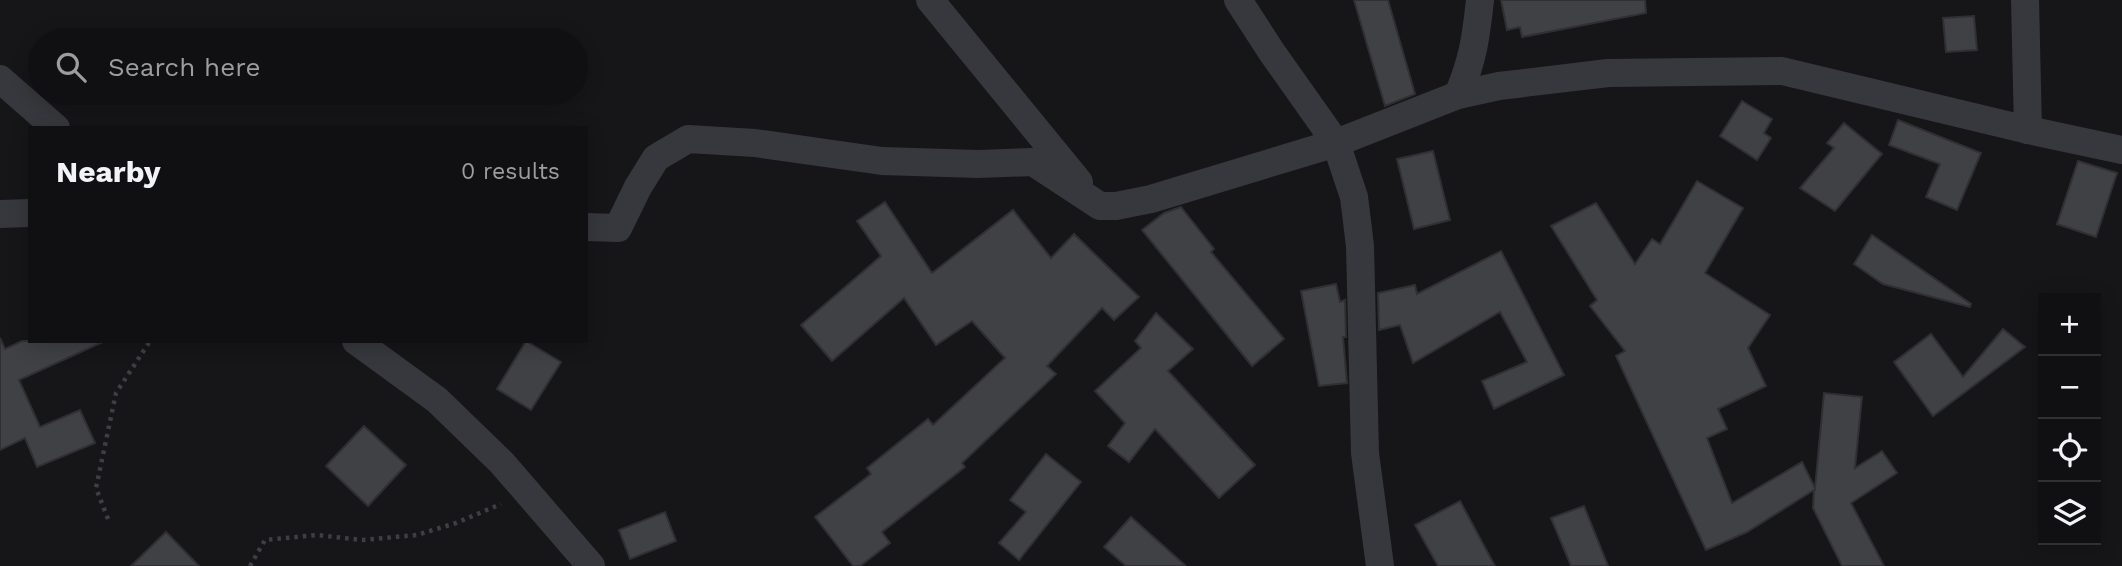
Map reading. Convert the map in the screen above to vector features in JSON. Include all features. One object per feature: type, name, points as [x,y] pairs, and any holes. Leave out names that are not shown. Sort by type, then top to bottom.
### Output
[{"type":"street","points":[[930,0],[1100,206]]},
{"type":"street","points":[[1238,0],[1336,143],[1354,197],[1360,246],[1365,453],[1380,566]]},
{"type":"street","points":[[1458,94],[1474,53],[1480,0]]},
{"type":"street","points":[[2025,0],[2028,130]]},
{"type":"street","points":[[588,227],[618,228],[656,158],[688,139],[755,143],[882,161],[978,164],[1033,162],[1100,206],[1116,206],[1150,199],[1336,143],[1458,94],[1608,73],[1783,71],[2028,130],[2122,149]]},
{"type":"street","points":[[0,79],[28,104]]},
{"type":"street","points":[[30,105],[54,126]]},
{"type":"street","points":[[0,214],[28,214]]},
{"type":"street","points":[[359,343],[437,400],[502,463],[591,566]]},
{"type":"path","points":[[108,519],[96,488],[116,393],[149,343]]},
{"type":"path","points":[[250,566],[265,540],[317,536],[362,540],[417,536],[496,507],[525,489]]},
{"type":"building","points":[[1354,0],[1388,0],[1415,94],[1385,106]]},
{"type":"building","points":[[1501,0],[1645,0],[1646,13],[1522,37],[1520,27],[1507,30]]},
{"type":"building","points":[[1974,16],[1977,50],[1946,52],[1943,18]]},
{"type":"building","points":[[1742,101],[1772,119],[1764,133],[1771,138],[1757,160],[1720,136]]},
{"type":"building","points":[[1898,120],[1981,153],[1957,210],[1926,197],[1940,164],[1889,145]]},
{"type":"building","points":[[1844,123],[1882,154],[1835,211],[1800,188],[1834,148],[1827,143]]},
{"type":"building","points":[[1433,151],[1450,220],[1414,229],[1397,159]]},
{"type":"building","points":[[2078,161],[2117,173],[2096,237],[2057,224]]},
{"type":"building","points":[[1697,181],[1743,208],[1705,273],[1770,315],[1748,348],[1766,386],[1718,409],[1727,429],[1707,438],[1732,503],[1802,462],[1815,488],[1824,393],[1862,397],[1855,468],[1882,451],[1897,473],[1851,503],[1884,566],[1842,566],[1813,508],[1814,490],[1747,532],[1706,550],[1616,356],[1625,351],[1590,306],[1597,300],[1551,226],[1596,203],[1635,264],[1652,239],[1660,244]]},
{"type":"building","points":[[885,202],[932,273],[1013,210],[1051,258],[1074,234],[1139,297],[1114,320],[1102,308],[1047,366],[1056,374],[962,463],[965,467],[882,532],[890,543],[860,566],[853,566],[815,517],[871,474],[867,468],[928,419],[933,425],[1005,358],[972,321],[936,345],[904,298],[832,361],[801,325],[881,256],[857,221]]},
{"type":"building","points":[[1181,207],[1214,249],[1211,252],[1284,339],[1252,366],[1142,230],[1164,213]]},
{"type":"building","points":[[1872,235],[1971,304],[1970,307],[1883,284],[1854,264]]},
{"type":"building","points":[[1501,251],[1564,375],[1494,409],[1482,381],[1527,362],[1500,312],[1413,363],[1400,325],[1379,330],[1378,293],[1415,285],[1417,294]]},
{"type":"building","points":[[1336,284],[1340,302],[1345,300],[1346,337],[1343,337],[1347,383],[1319,386],[1301,291]]},
{"type":"building","points":[[1156,313],[1193,349],[1168,371],[1255,465],[1219,498],[1155,429],[1129,462],[1108,446],[1125,423],[1095,391],[1141,348],[1135,341]]},
{"type":"building","points":[[2003,329],[2025,347],[1933,416],[1894,362],[1931,334],[1963,377]]},
{"type":"building","points":[[0,338],[5,349],[22,341],[101,343],[19,380],[40,427],[80,410],[95,443],[37,467],[25,438],[0,450]]},
{"type":"building","points":[[525,343],[529,343],[561,362],[531,410],[497,389]]},
{"type":"building","points":[[364,426],[406,465],[368,506],[326,466]]},
{"type":"building","points":[[1046,454],[1081,482],[1019,560],[999,543],[1026,512],[1010,500]]},
{"type":"building","points":[[1460,501],[1495,566],[1438,566],[1415,525]]},
{"type":"building","points":[[1584,506],[1608,566],[1571,566],[1551,518]]},
{"type":"building","points":[[665,512],[676,541],[630,559],[619,530]]},
{"type":"building","points":[[1131,517],[1186,566],[1126,566],[1104,547]]},
{"type":"building","points":[[166,532],[199,566],[131,566]]}]
